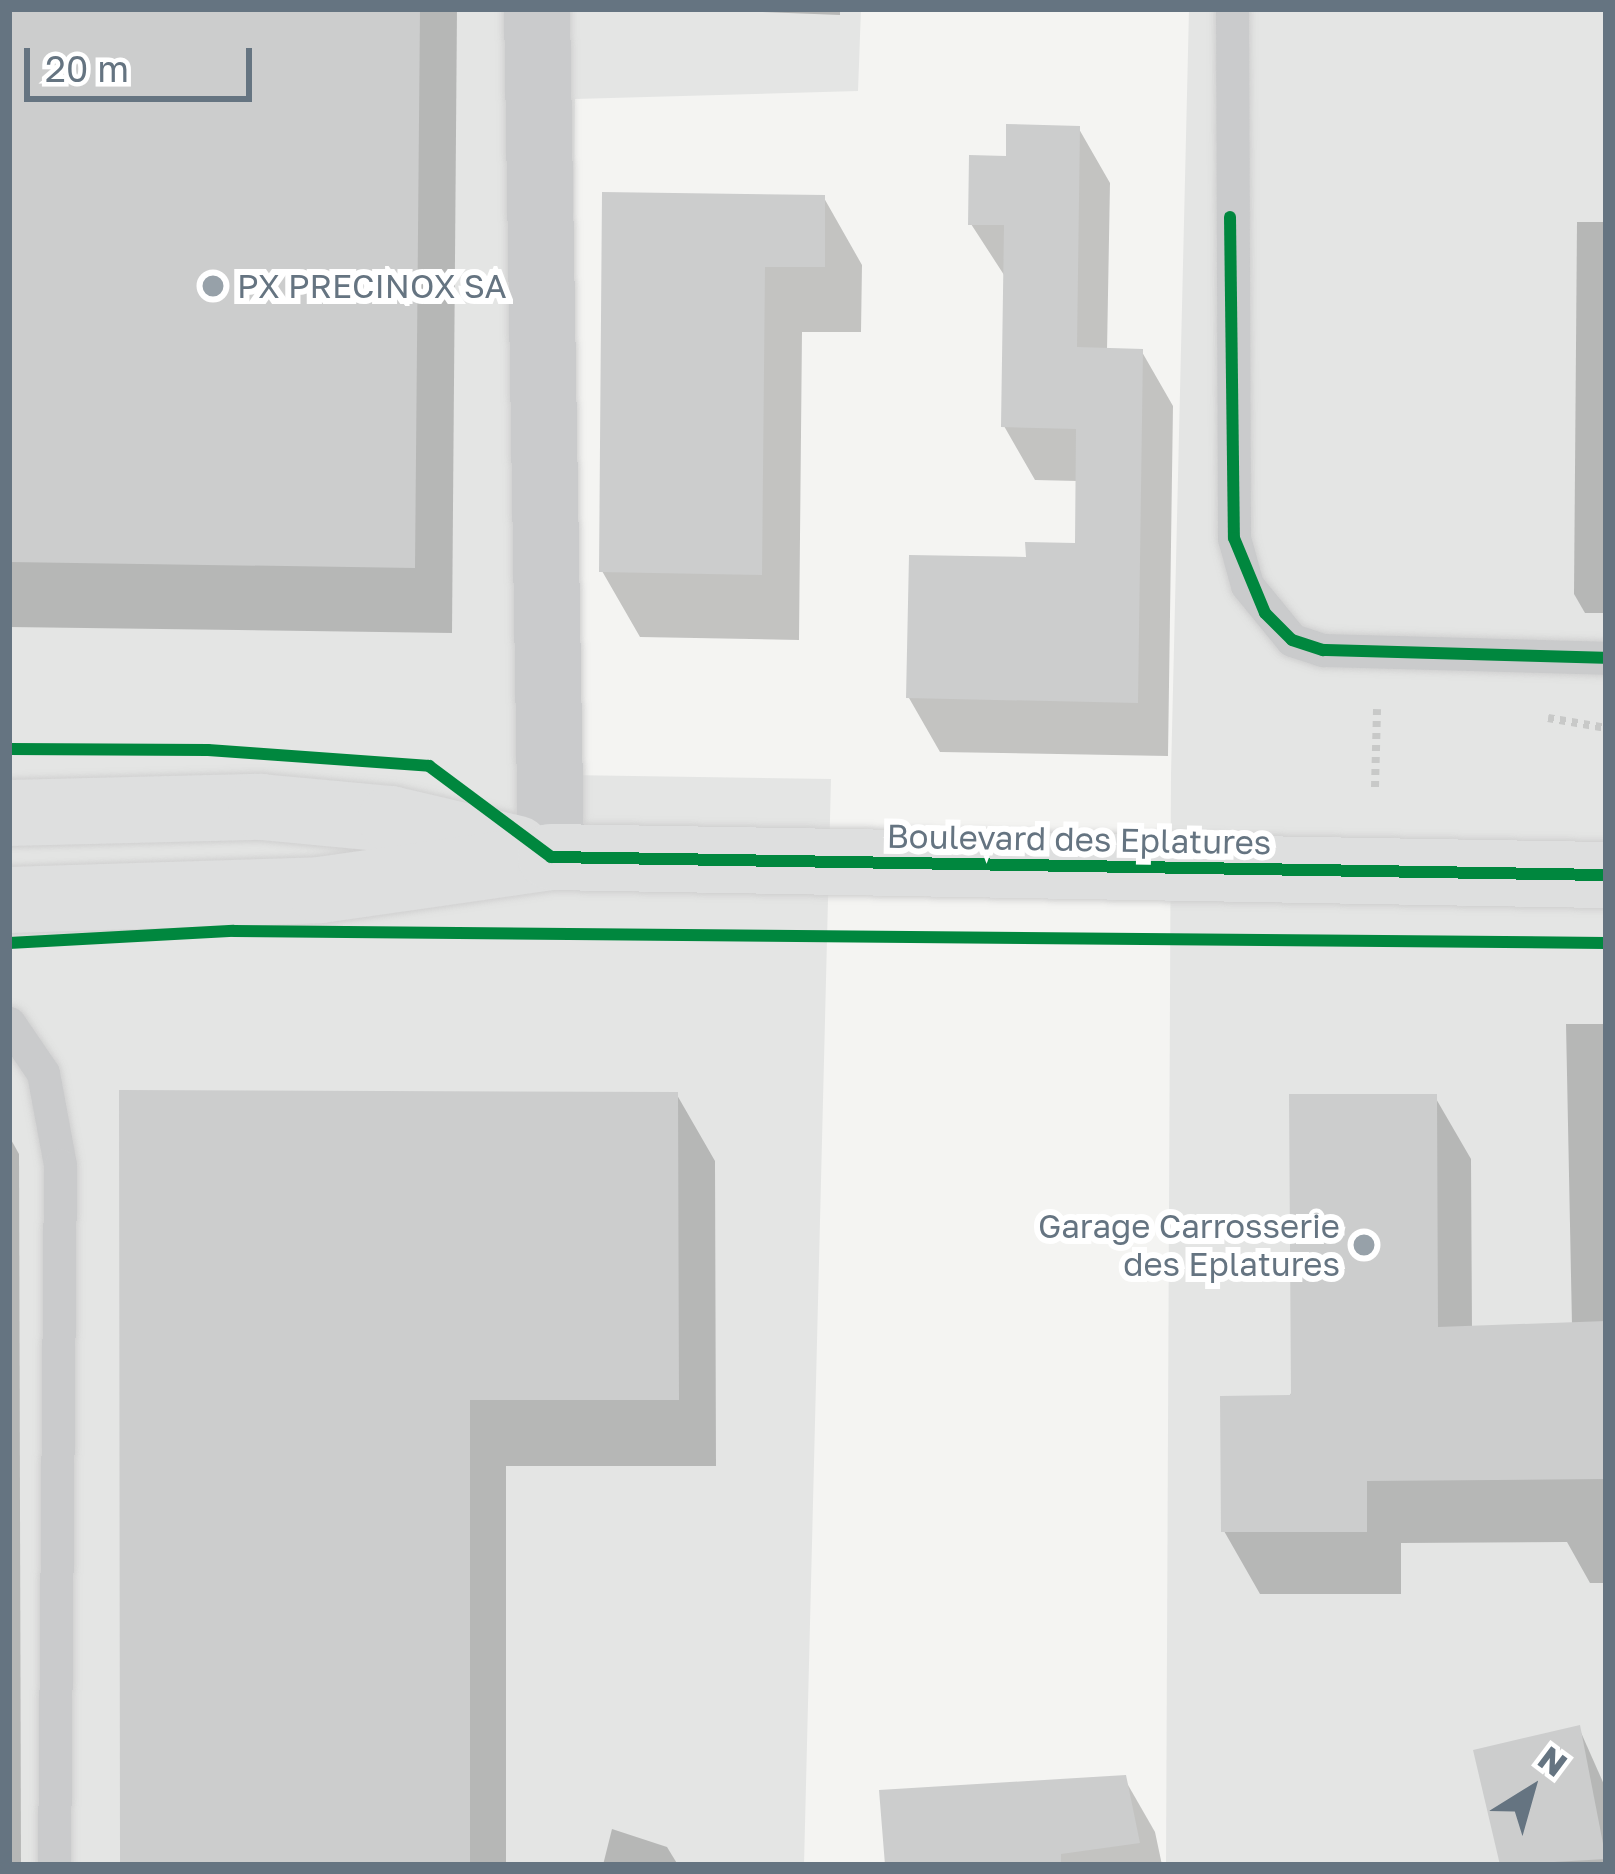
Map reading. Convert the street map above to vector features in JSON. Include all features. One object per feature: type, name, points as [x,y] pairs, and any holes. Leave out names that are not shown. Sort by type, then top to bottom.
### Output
[{"type":"main road","name":"Boulevard des Eplatures","points":[[9,813],[261,807],[391,819],[550,856]]},
{"type":"main road","name":"Boulevard des Eplatures","points":[[9,900],[320,890],[550,856],[1606,874]]},
{"type":"street","points":[[537,9],[550,856]]},
{"type":"lane","points":[[1232,9],[1234,538],[1247,585],[1292,640],[1323,650],[1606,658]]},
{"type":"lane","points":[[9,1023],[43,1073],[60,1165],[54,1865]]},
{"type":"path","points":[[1375,787],[1377,724]]},
{"type":"shaded area","points":[[9,9],[861,9],[858,91],[575,99],[568,775],[831,779],[804,1865],[9,1865]]},
{"type":"shaded area","points":[[1189,9],[1606,9],[1606,1865],[1166,1865],[1171,774]]},
{"type":"building","name":"PX PRECINOX SA","points":[[9,9],[420,9],[415,568],[9,562]]},
{"type":"building","points":[[1006,124],[1080,126],[1077,347],[1143,349],[1138,703],[906,698],[909,555],[1026,557],[1025,542],[1075,543],[1076,429],[1001,427],[1004,225],[968,225],[969,155],[1006,156]]},
{"type":"building","points":[[602,192],[825,195],[825,267],[765,267],[762,575],[599,572]]},
{"type":"building","points":[[119,1090],[678,1092],[679,1400],[470,1400],[470,1865],[120,1865]]},
{"type":"building","name":"Garage Carrosserie des Eplatures","points":[[1289,1094],[1437,1094],[1438,1327],[1606,1321],[1606,1479],[1367,1481],[1367,1532],[1221,1532],[1220,1396],[1291,1395]]},
{"type":"building","points":[[1580,1725],[1606,1859],[1500,1865],[1473,1750]]},
{"type":"building","points":[[1126,1775],[1140,1843],[1061,1854],[1061,1865],[885,1865],[879,1790]]},
{"type":"cycle path","points":[[1230,217],[1234,538],[1265,613],[1292,640],[1323,650],[1606,658]]},
{"type":"cycle path","points":[[9,749],[208,750],[429,766],[551,857],[1606,875]]},
{"type":"cycle path","points":[[9,943],[234,931],[1606,943]]},
{"type":"place","name":"PX PRECINOX SA","points":[[213,286]]},
{"type":"place","name":"Garage Carrosserie des Eplatures","points":[[1364,1245]]}]
